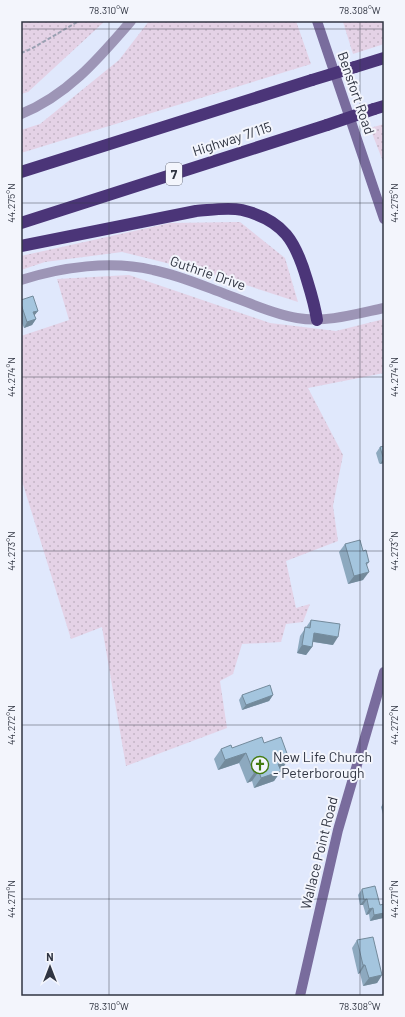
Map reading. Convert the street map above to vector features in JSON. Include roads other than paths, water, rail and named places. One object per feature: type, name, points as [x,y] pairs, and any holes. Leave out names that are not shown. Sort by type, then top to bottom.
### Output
[{"type":"highway","points":[[21,172],[384,58]]},
{"type":"highway","name":"Highway 7/115","points":[[21,223],[379,107]]},
{"type":"highway","points":[[21,246],[196,211],[224,209],[241,210],[273,222],[285,232],[295,245],[305,272],[315,307],[317,320]]},
{"type":"main road","name":"Bensfort Road","points":[[317,21],[384,219]]},
{"type":"main road","name":"Wallace Point Road","points":[[300,996],[338,830],[384,672]]},
{"type":"street","points":[[21,114],[65,90],[87,70],[131,21]]},
{"type":"street","name":"Guthrie Drive","points":[[21,280],[40,274],[80,268],[96,266],[130,266],[181,277],[275,312],[297,318],[317,320],[384,308]]},
{"type":"place","name":"New Life Church - Peterborough","points":[[260,765]]}]
